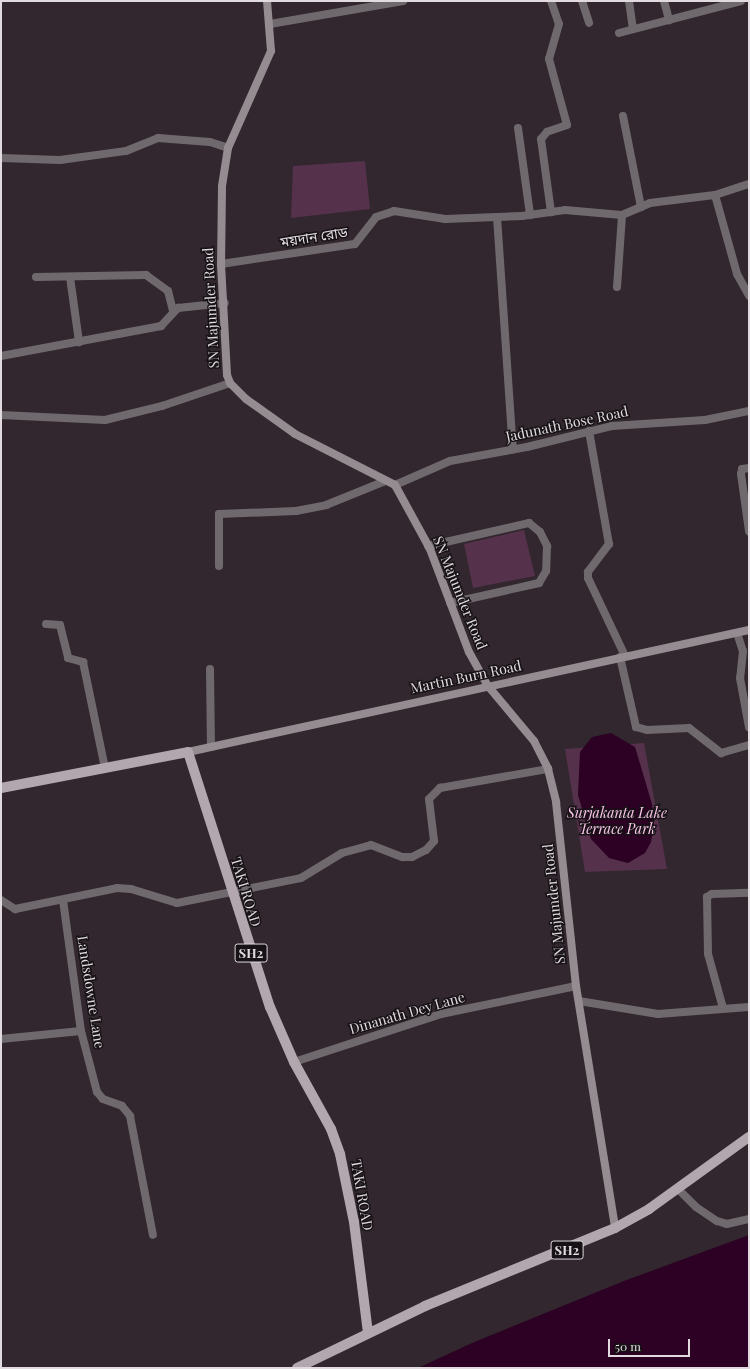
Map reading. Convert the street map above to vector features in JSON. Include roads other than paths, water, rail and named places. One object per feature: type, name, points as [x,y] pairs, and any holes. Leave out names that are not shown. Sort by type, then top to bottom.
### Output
[{"type":"main road","name":"SN Majumder Road","points":[[266,1],[270,24],[271,51],[268,62],[228,148],[221,198],[221,264],[226,365],[230,384],[258,409],[303,439],[395,485],[428,546],[469,652],[488,686],[534,741],[548,769],[556,802],[576,986],[615,1228]]},
{"type":"main road","name":"Martin Burn Road","points":[[188,752],[622,656],[749,630]]},
{"type":"main road","points":[[1,788],[188,752]]},
{"type":"main road","name":"TAKI ROAD","points":[[188,752],[231,893],[270,1007],[294,1062],[331,1129],[340,1154],[354,1222],[368,1334]]},
{"type":"main road","name":"SH2","points":[[368,1334],[425,1306],[615,1228],[678,1188],[749,1137]]},
{"type":"main road","points":[[297,1368],[368,1334]]},
{"type":"street","points":[[270,24],[402,1]]},
{"type":"street","points":[[551,1],[559,24],[549,59],[567,124],[547,132],[541,139],[551,212]]},
{"type":"street","points":[[582,1],[589,23]]},
{"type":"street","points":[[629,1],[633,29]]},
{"type":"street","points":[[664,1],[669,20]]},
{"type":"street","points":[[619,33],[741,1]]},
{"type":"street","points":[[623,116],[641,207]]},
{"type":"street","points":[[518,128],[530,215]]},
{"type":"street","points":[[1,158],[60,160],[126,151],[158,138],[210,142],[228,148]]},
{"type":"street","points":[[616,287],[622,215],[641,207],[715,195],[749,184]]},
{"type":"street","points":[[715,195],[737,274],[749,296]]},
{"type":"street","name":"ময়দান রোড","points":[[221,264],[355,244],[376,217],[394,211],[445,219],[530,215],[565,210],[622,215]]},
{"type":"street","points":[[497,217],[513,449]]},
{"type":"street","points":[[1,356],[162,326],[167,322],[173,311],[168,291],[146,275],[36,277]]},
{"type":"street","points":[[70,277],[79,342]]},
{"type":"street","points":[[173,311],[224,303]]},
{"type":"street","points":[[1,415],[105,420],[162,406],[230,384]]},
{"type":"street","name":"Jadunath Bose Road","points":[[395,485],[450,461],[513,449],[623,423],[705,420],[749,411]]},
{"type":"street","points":[[589,431],[609,536],[609,544],[588,572],[588,578],[622,656],[636,727],[647,730],[689,728],[720,752],[749,745]]},
{"type":"street","points":[[749,468],[742,469],[740,474],[749,531]]},
{"type":"street","points":[[219,566],[219,514],[296,511],[326,505],[385,481]]},
{"type":"street","points":[[428,546],[529,523],[540,532],[547,546],[546,571],[539,583],[450,603]]},
{"type":"street","points":[[46,624],[60,625],[68,658],[82,662],[105,768]]},
{"type":"street","points":[[737,633],[743,651],[740,678],[749,727]]},
{"type":"street","points":[[210,669],[211,747]]},
{"type":"street","points":[[1,900],[15,909],[117,888],[131,889],[177,903],[302,878],[342,852],[371,845],[412,857],[434,841],[429,799],[440,788],[548,769]]},
{"type":"street","points":[[723,1008],[708,954],[707,897],[712,894],[749,893]]},
{"type":"street","name":"Landsdowne Lane","points":[[63,900],[82,1031],[97,1092],[103,1099],[122,1106],[130,1116],[153,1235]]},
{"type":"street","name":"Dinanath Dey Lane","points":[[294,1062],[441,1014],[576,986]]},
{"type":"street","points":[[579,1001],[658,1014],[749,1007]]},
{"type":"street","points":[[1,1039],[82,1031]]},
{"type":"street","points":[[678,1188],[696,1207],[717,1221],[726,1224],[749,1219]]},
{"type":"park label","name":"Surjakanta Lake Terrace Park","points":[[617,822]]}]
